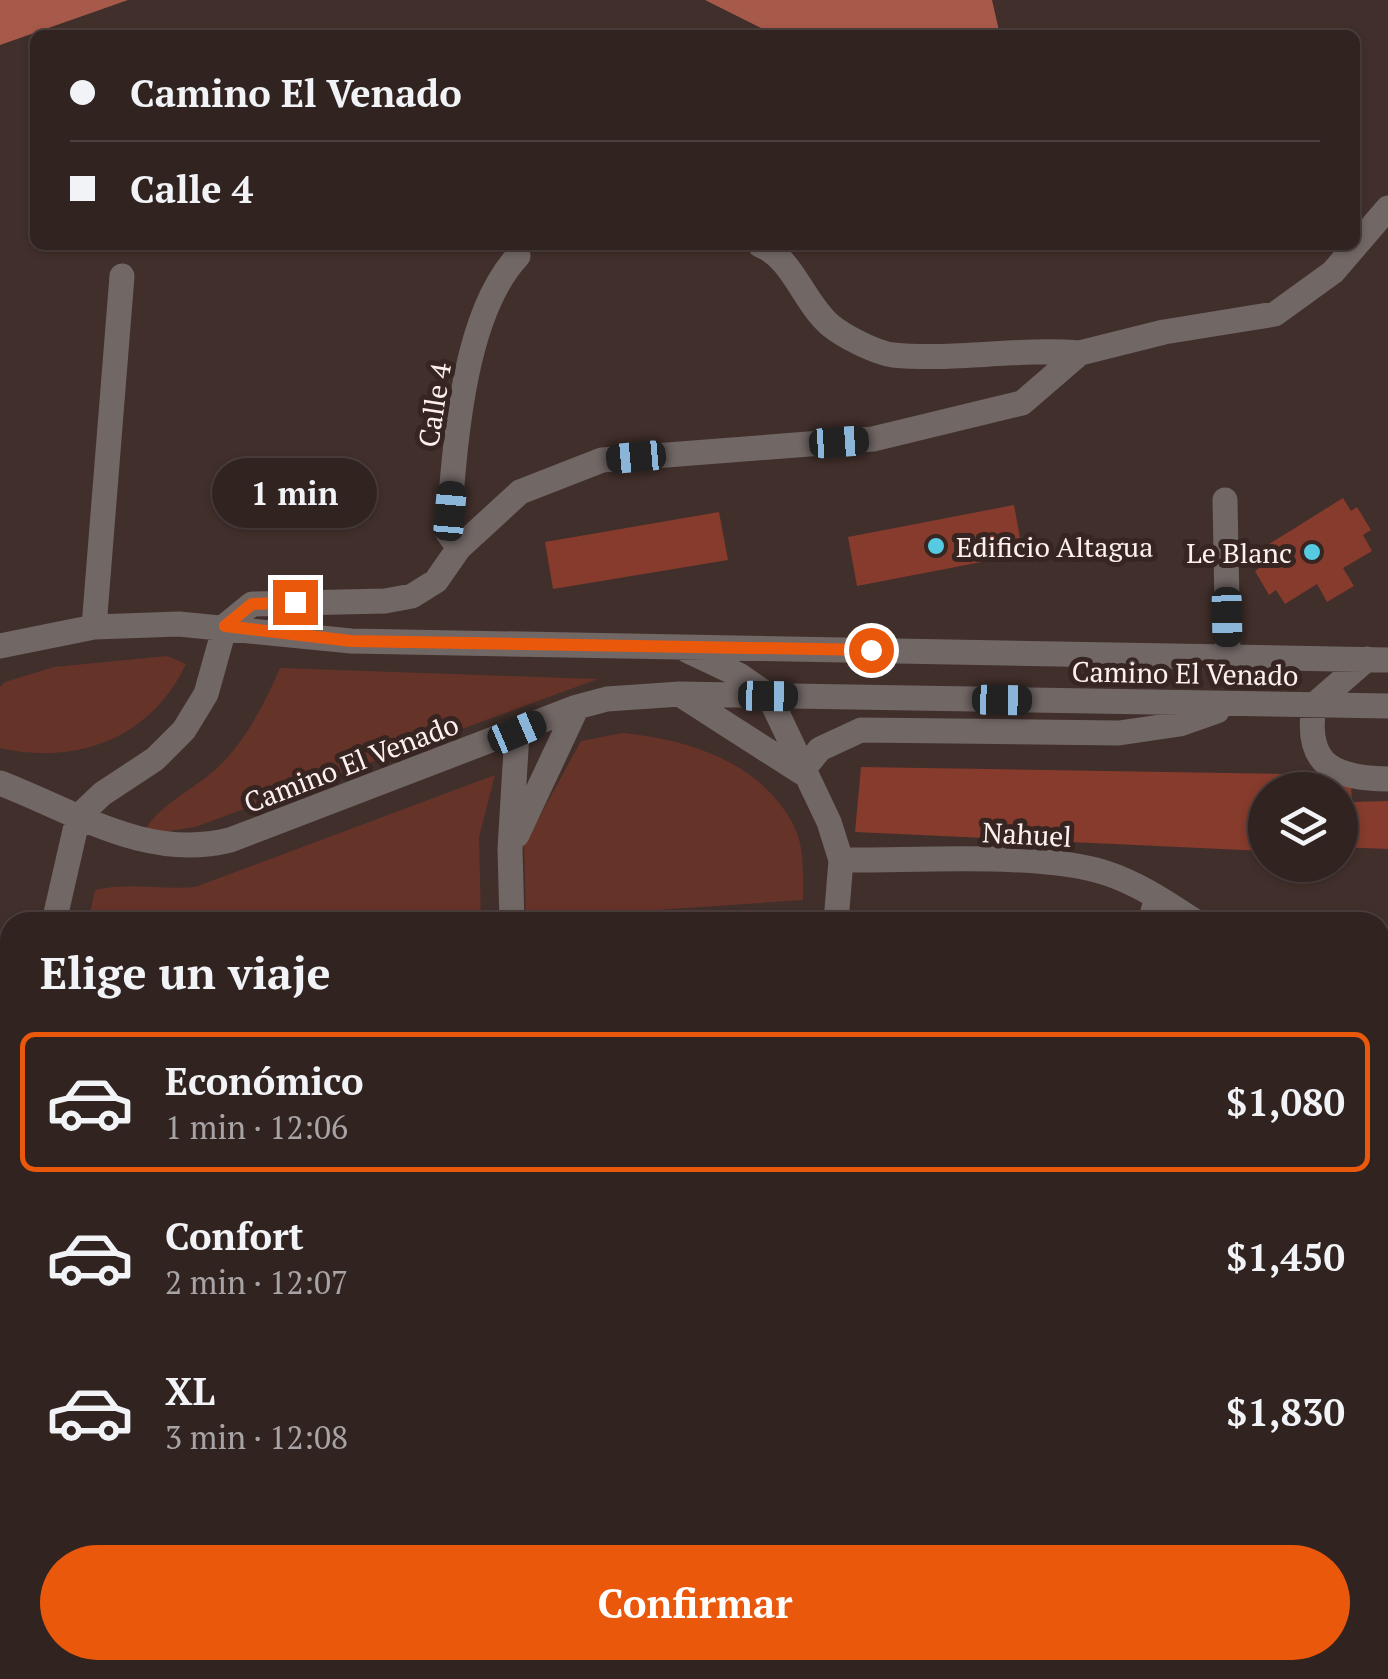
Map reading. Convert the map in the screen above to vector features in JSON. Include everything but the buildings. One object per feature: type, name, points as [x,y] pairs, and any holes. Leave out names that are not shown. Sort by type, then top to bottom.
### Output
[{"type":"street","points":[[1360,241],[1388,208]]},
{"type":"street","points":[[773,250],[806,299],[832,328],[890,355],[1034,349],[1080,353],[1164,332],[1274,314],[1334,272],[1353,250]]},
{"type":"street","name":"Calle 4","points":[[459,548],[448,533],[476,333],[488,295],[518,256]]},
{"type":"street","points":[[94,627],[122,276]]},
{"type":"street","points":[[56,912],[78,816],[110,787],[155,759],[184,730],[206,694],[225,626],[252,604],[385,601],[412,596],[436,581],[459,548],[520,492],[602,460],[873,440],[1022,403],[1080,353]]},
{"type":"street","points":[[1226,500],[1228,656]]},
{"type":"street","name":"Camino El Venado","points":[[0,646],[94,627],[225,626],[351,641],[1378,659]]},
{"type":"street","points":[[673,646],[718,664],[768,696],[801,772],[822,808],[841,860],[837,912]]},
{"type":"street","points":[[1378,659],[1314,706],[1316,750],[1327,768],[1342,776],[1388,779]]},
{"type":"street","points":[[680,694],[801,772]]},
{"type":"street","name":"Camino El Venado","points":[[0,783],[157,845],[213,844],[607,698],[680,694],[1388,706]]},
{"type":"street","points":[[801,772],[820,749],[861,730],[1119,733],[1180,724],[1235,704]]},
{"type":"street","points":[[510,849],[577,707]]},
{"type":"street","points":[[512,912],[510,849],[517,732]]},
{"type":"street","name":"Nahuel","points":[[841,860],[1062,864],[1106,873],[1180,912]]},
{"type":"street","points":[[1153,912],[1157,897]]},
{"type":"shaded area","points":[[0,0],[128,0],[43,30],[30,30],[30,34],[0,45]]},
{"type":"shaded area","points":[[705,0],[992,0],[999,30],[765,30]]},
{"type":"shaded area","points":[[167,656],[186,664],[171,689],[154,710],[110,740],[57,753],[0,748],[0,687],[5,682],[54,667]]},
{"type":"shaded area","points":[[280,668],[598,679],[195,827],[143,835],[165,807],[208,776],[237,746]]},
{"type":"shaded area","points":[[623,733],[648,736],[697,748],[742,769],[779,802],[793,824],[800,842],[803,900],[628,912],[526,912],[524,845],[581,741]]},
{"type":"shaded area","points":[[495,775],[479,837],[481,912],[90,912],[95,890],[195,887]]},
{"type":"place","name":"Edificio Altagua","points":[[936,546]]},
{"type":"place","name":"Le Blanc","points":[[1312,552]]},
{"type":"route","points":[[295,602],[252,604],[232,616],[225,626],[351,641],[871,650]]}]
